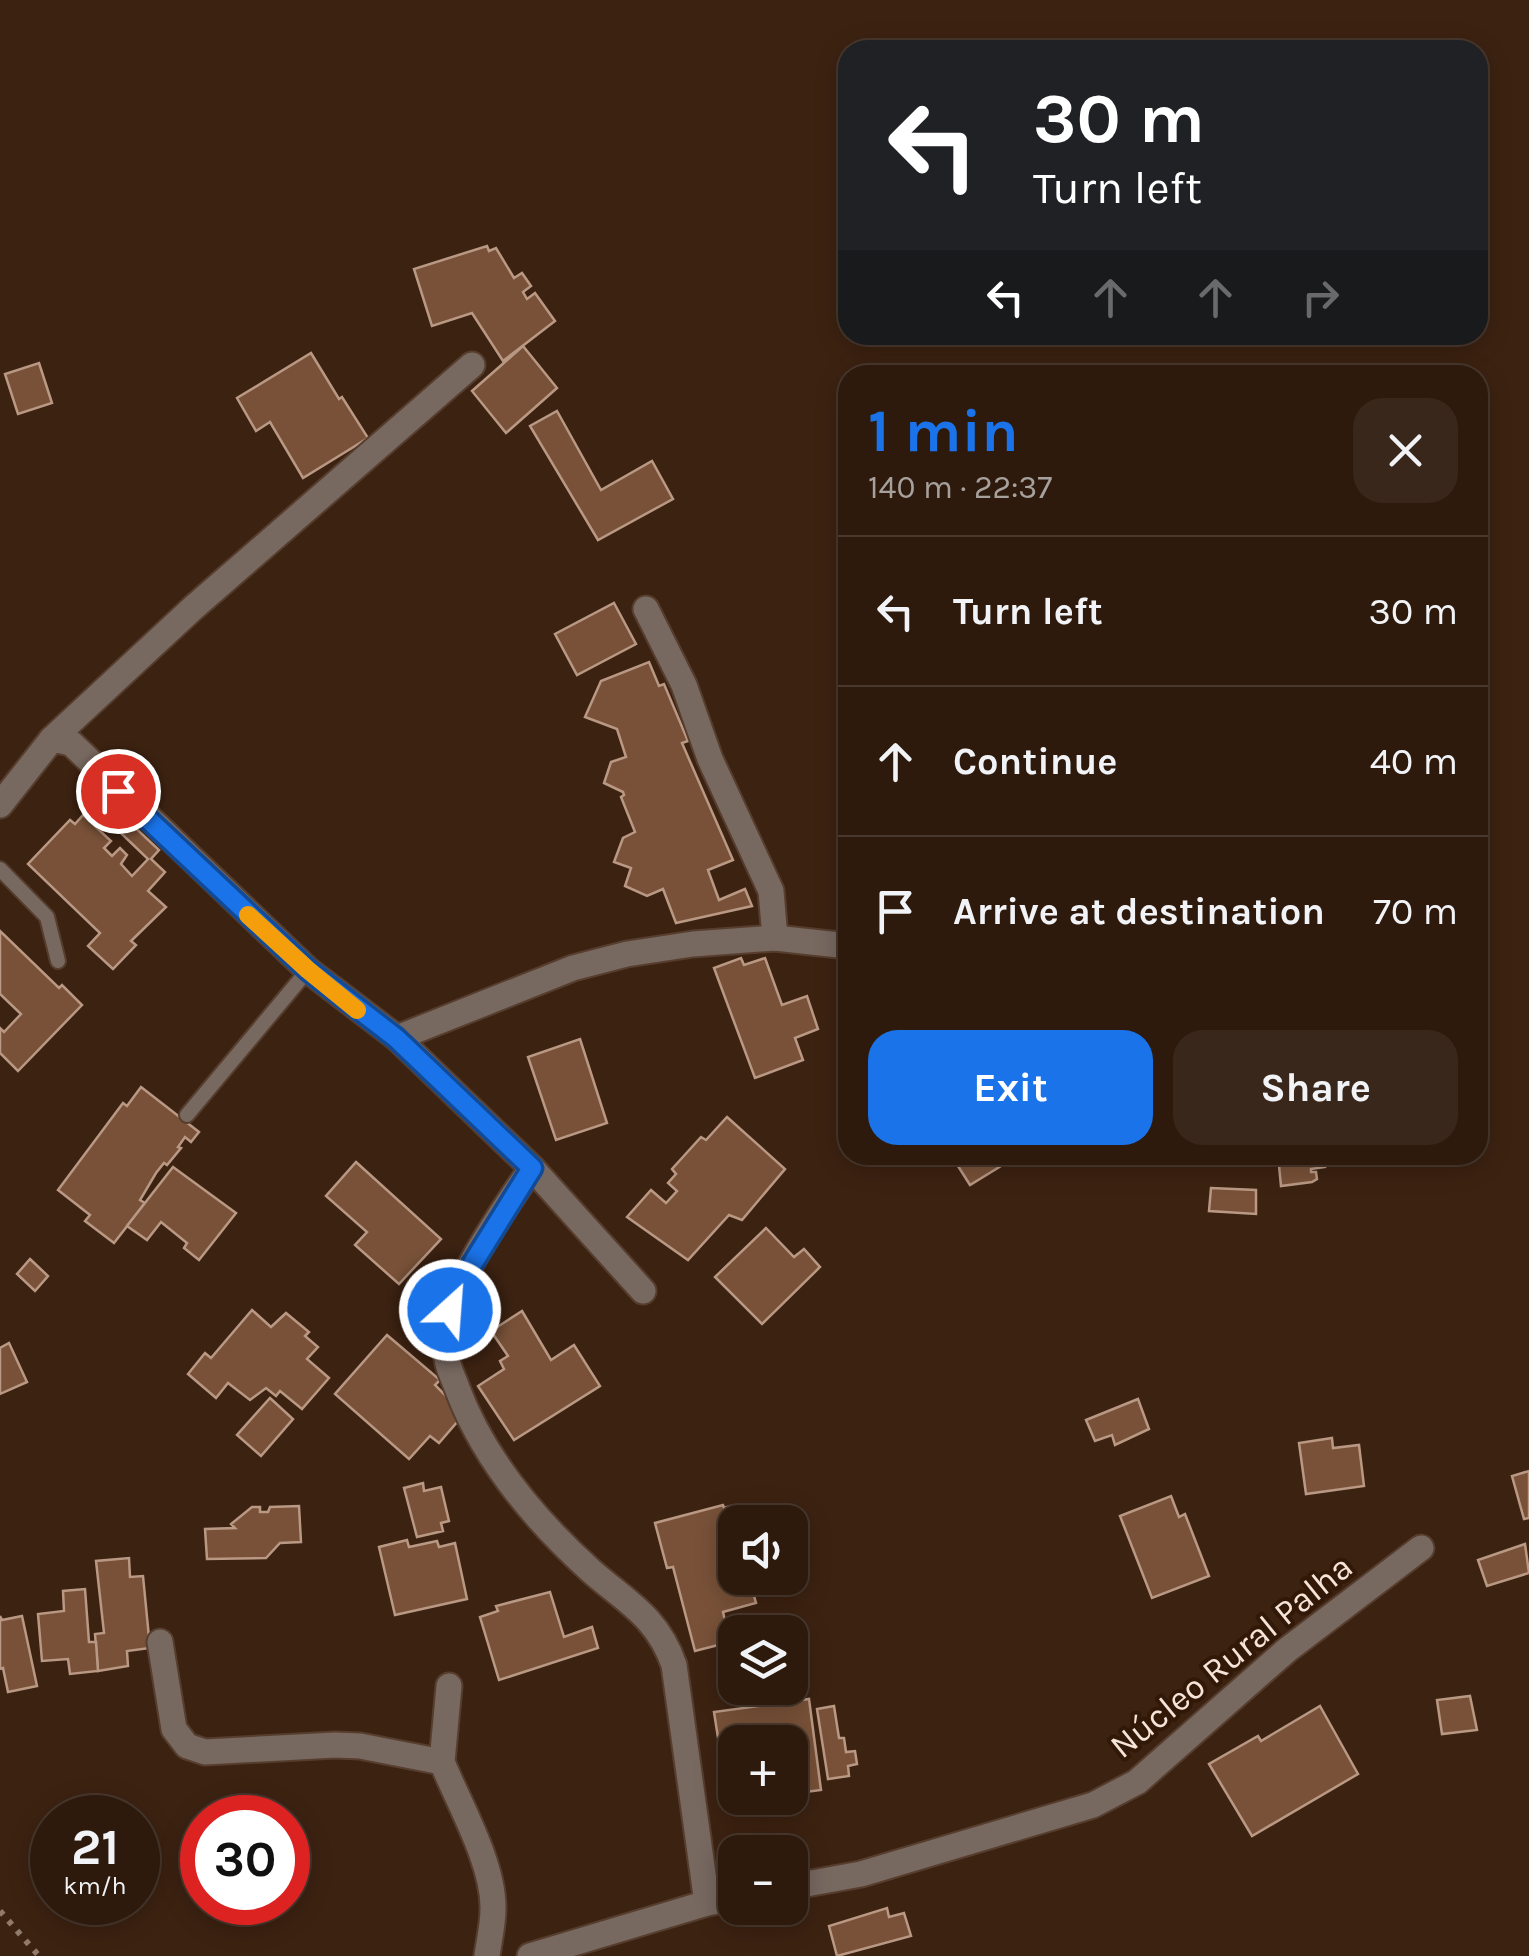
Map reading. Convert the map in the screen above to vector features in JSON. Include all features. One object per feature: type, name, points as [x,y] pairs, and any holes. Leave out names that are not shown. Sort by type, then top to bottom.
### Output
[{"type":"street","points":[[0,804],[52,739],[193,608],[472,365]]},
{"type":"street","points":[[646,609],[684,685],[718,776],[771,890],[776,938]]},
{"type":"street","points":[[52,739],[71,744],[308,970],[396,1038],[532,1168],[643,1291]]},
{"type":"street","points":[[396,1038],[574,968],[627,954],[776,938],[838,945]]},
{"type":"street","points":[[532,1168],[473,1263],[450,1310],[447,1359],[470,1422],[519,1494],[591,1571],[646,1615],[665,1639],[674,1664],[707,1903]]},
{"type":"street","name":"Núcleo Rural Palha","points":[[808,1884],[861,1874],[1076,1810],[1138,1782],[1287,1650],[1420,1548]]},
{"type":"street","points":[[160,1642],[174,1730],[187,1746],[205,1752],[360,1746],[442,1762]]},
{"type":"street","points":[[449,1686],[442,1762],[491,1889],[494,1908],[487,1956]]},
{"type":"street","points":[[530,1956],[718,1901]]},
{"type":"lane","points":[[0,869],[46,917],[58,961]]},
{"type":"lane","points":[[187,1115],[308,970]]},
{"type":"path","points":[[0,1911],[39,1956]]},
{"type":"building","points":[[487,246],[489,251],[496,248],[514,278],[522,273],[531,286],[523,292],[527,299],[535,293],[555,321],[503,361],[472,313],[432,326],[414,269]]},
{"type":"building","points":[[523,346],[557,388],[506,433],[472,391]]},
{"type":"building","points":[[311,353],[368,438],[303,478],[270,422],[256,431],[237,398]]},
{"type":"building","points":[[39,363],[52,403],[18,414],[5,374]]},
{"type":"building","points":[[557,411],[601,490],[652,461],[673,499],[598,540],[530,426]]},
{"type":"building","points":[[614,603],[636,644],[577,675],[555,634]]},
{"type":"building","points":[[649,662],[659,686],[664,684],[688,741],[682,743],[733,860],[708,870],[719,900],[745,889],[752,906],[676,923],[663,889],[647,896],[625,886],[631,868],[614,862],[623,838],[635,832],[621,797],[623,792],[604,783],[611,762],[626,757],[617,729],[585,717],[601,681]]},
{"type":"building","points":[[111,805],[159,850],[151,859],[165,872],[148,891],[166,907],[131,941],[136,945],[113,969],[88,946],[100,933],[28,864],[70,820],[75,824],[83,815],[111,841],[104,848],[112,856],[120,848],[127,855],[121,864],[132,876],[148,859],[102,815]]},
{"type":"building","points":[[0,931],[82,1005],[18,1071],[0,1053],[0,1028],[4,1032],[21,1014],[0,994]]},
{"type":"building","points":[[741,958],[744,965],[765,958],[782,1005],[807,996],[818,1029],[795,1038],[803,1060],[755,1078],[714,968]]},
{"type":"building","points":[[580,1039],[607,1123],[556,1140],[528,1057]]},
{"type":"building","points":[[141,1087],[199,1132],[191,1142],[185,1137],[178,1147],[181,1148],[156,1173],[140,1200],[145,1203],[114,1243],[85,1221],[90,1215],[58,1190],[123,1103],[127,1106]]},
{"type":"building","points":[[727,1117],[785,1169],[742,1220],[729,1215],[688,1260],[627,1217],[651,1190],[666,1203],[677,1191],[668,1183],[676,1174],[672,1169],[701,1137],[706,1140]]},
{"type":"building","points":[[356,1162],[441,1239],[399,1284],[355,1245],[367,1232],[326,1196]]},
{"type":"building","points":[[957,1165],[1003,1165],[970,1185]]},
{"type":"building","points":[[1279,1165],[1325,1165],[1311,1169],[1317,1179],[1312,1182],[1281,1186]]},
{"type":"building","points":[[173,1167],[236,1213],[199,1260],[184,1248],[187,1243],[161,1222],[147,1240],[127,1226]]},
{"type":"building","points":[[1211,1188],[1256,1190],[1256,1214],[1209,1211]]},
{"type":"building","points":[[766,1228],[794,1257],[804,1249],[820,1267],[762,1324],[715,1277]]},
{"type":"building","points":[[30,1259],[48,1276],[35,1291],[17,1274]]},
{"type":"building","points":[[252,1310],[271,1327],[286,1313],[309,1332],[305,1336],[318,1347],[307,1359],[329,1378],[302,1409],[280,1391],[276,1396],[266,1388],[250,1400],[228,1383],[216,1398],[188,1374],[205,1353],[211,1358]]},
{"type":"building","points":[[522,1311],[551,1360],[574,1345],[600,1386],[514,1440],[478,1386],[504,1369],[500,1361],[508,1356],[491,1331]]},
{"type":"building","points":[[387,1335],[440,1380],[435,1385],[464,1414],[439,1443],[430,1436],[409,1459],[335,1394]]},
{"type":"building","points":[[9,1343],[27,1382],[0,1394],[0,1348]]},
{"type":"building","points":[[270,1398],[293,1419],[261,1456],[237,1435]]},
{"type":"building","points":[[1138,1399],[1149,1429],[1115,1445],[1112,1435],[1095,1441],[1086,1420]]},
{"type":"building","points":[[1332,1438],[1333,1448],[1359,1445],[1364,1486],[1306,1494],[1299,1443]]},
{"type":"building","points":[[1529,1471],[1529,1518],[1524,1519],[1512,1476]]},
{"type":"building","points":[[423,1483],[424,1491],[441,1487],[449,1521],[441,1523],[443,1531],[417,1537],[404,1488]]},
{"type":"building","points":[[1171,1496],[1179,1517],[1185,1514],[1209,1576],[1152,1598],[1120,1516]]},
{"type":"building","points":[[299,1506],[301,1542],[280,1543],[266,1558],[207,1559],[205,1529],[235,1528],[231,1524],[252,1507],[268,1512],[270,1507]]},
{"type":"building","points":[[718,1506],[718,1595],[754,1595],[756,1603],[718,1615],[718,1645],[695,1651],[673,1567],[667,1568],[655,1523]]},
{"type":"building","points":[[407,1540],[409,1547],[437,1541],[439,1547],[455,1543],[467,1599],[395,1615],[379,1547]]},
{"type":"building","points":[[1525,1544],[1529,1573],[1487,1586],[1478,1560]]},
{"type":"building","points":[[129,1558],[130,1577],[143,1576],[150,1648],[127,1651],[128,1666],[98,1671],[95,1634],[104,1633],[96,1561]]},
{"type":"building","points":[[85,1589],[89,1642],[96,1642],[98,1671],[70,1674],[68,1659],[42,1661],[38,1614],[64,1611],[63,1591]]},
{"type":"building","points":[[550,1592],[564,1637],[592,1627],[598,1648],[499,1680],[480,1617],[498,1611],[496,1606]]},
{"type":"building","points":[[0,1616],[2,1620],[22,1616],[37,1686],[8,1692],[3,1668],[0,1669]]},
{"type":"building","points":[[1470,1696],[1477,1730],[1442,1734],[1437,1700]]},
{"type":"building","points":[[808,1699],[821,1790],[808,1792],[808,1725],[718,1725],[718,1738],[714,1712],[765,1705],[808,1705]]},
{"type":"building","points":[[834,1706],[839,1738],[844,1738],[846,1752],[855,1751],[857,1764],[848,1766],[849,1776],[828,1779],[817,1709]]},
{"type":"building","points":[[1320,1706],[1358,1774],[1252,1836],[1209,1764],[1258,1736],[1261,1741]]},
{"type":"building","points":[[887,1908],[889,1917],[904,1913],[911,1936],[837,1956],[829,1926]]},
{"type":"slow traffic","points":[[248,915],[357,1010]]},
{"type":"route","points":[[118,791],[308,970],[396,1038],[532,1168],[473,1263],[450,1310]]}]
